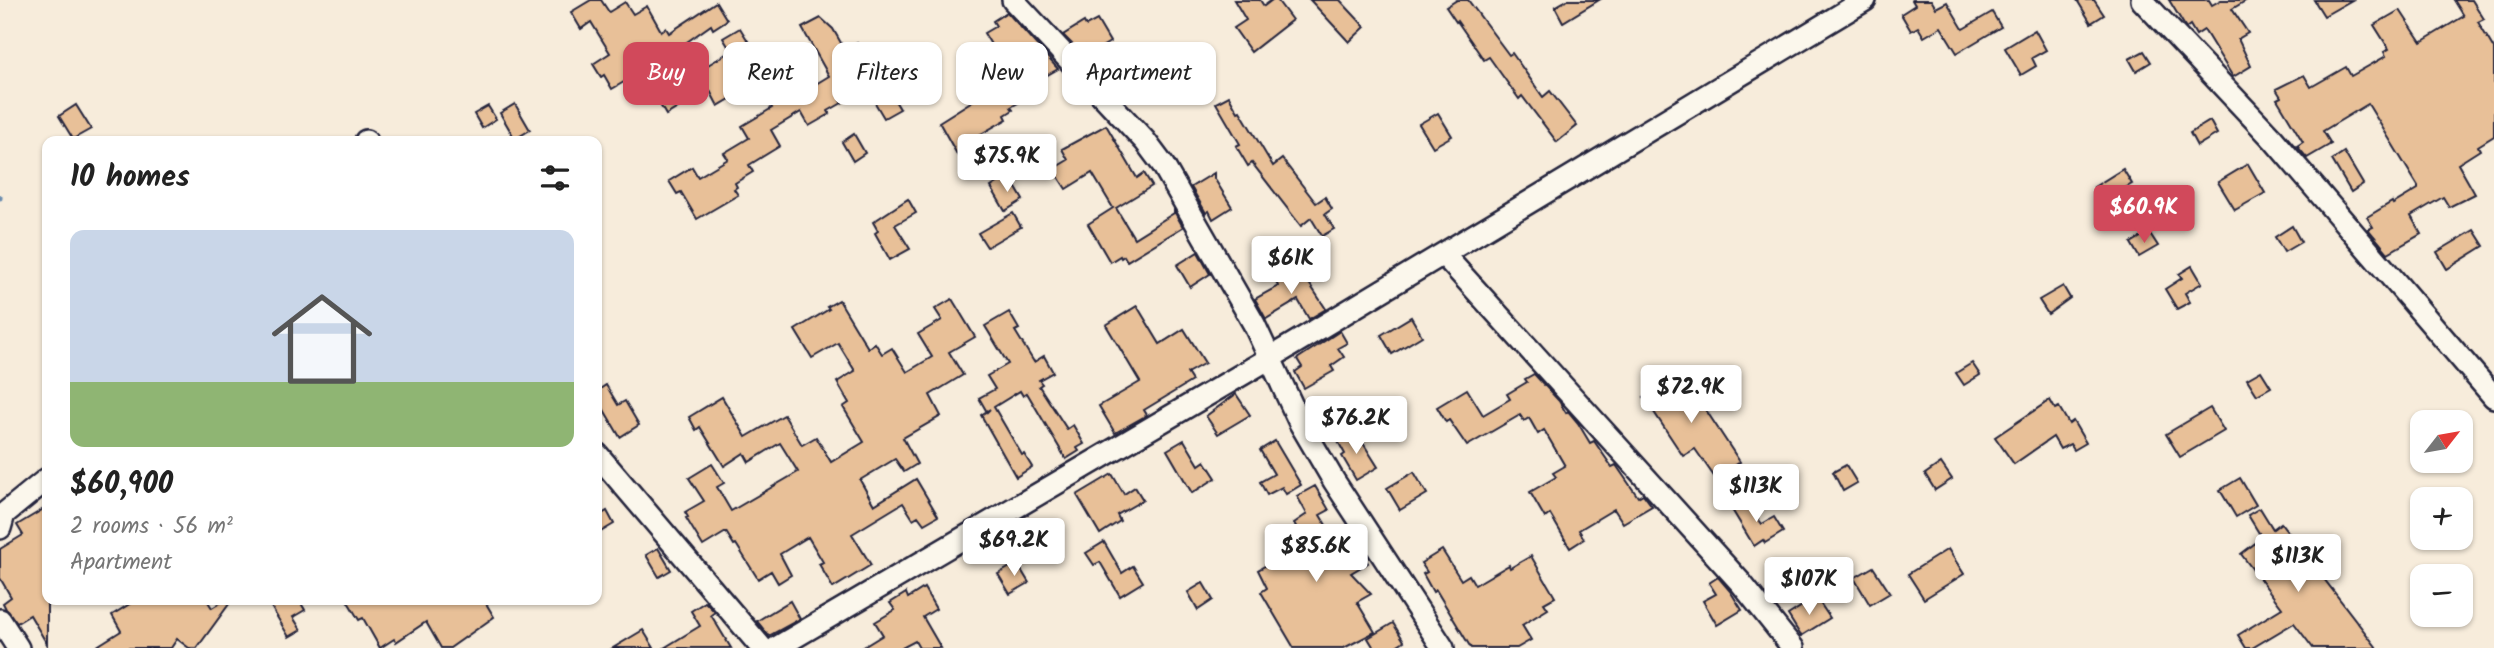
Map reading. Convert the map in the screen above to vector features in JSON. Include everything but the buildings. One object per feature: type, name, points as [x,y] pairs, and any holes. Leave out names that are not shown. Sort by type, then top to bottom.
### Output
[{"type":"street","points":[[1013,0],[1163,165],[1222,264],[1300,423],[1334,481],[1443,648]]},
{"type":"street","points":[[776,648],[1444,255],[1865,0]]},
{"type":"street","points":[[2142,0],[2273,139],[2494,397]]},
{"type":"street","points":[[1444,255],[1746,588],[1793,648]]},
{"type":"street","points":[[602,460],[762,648]]},
{"type":"street","points":[[0,528],[5,513],[42,483]]},
{"type":"street","points":[[0,620],[19,648]]}]
